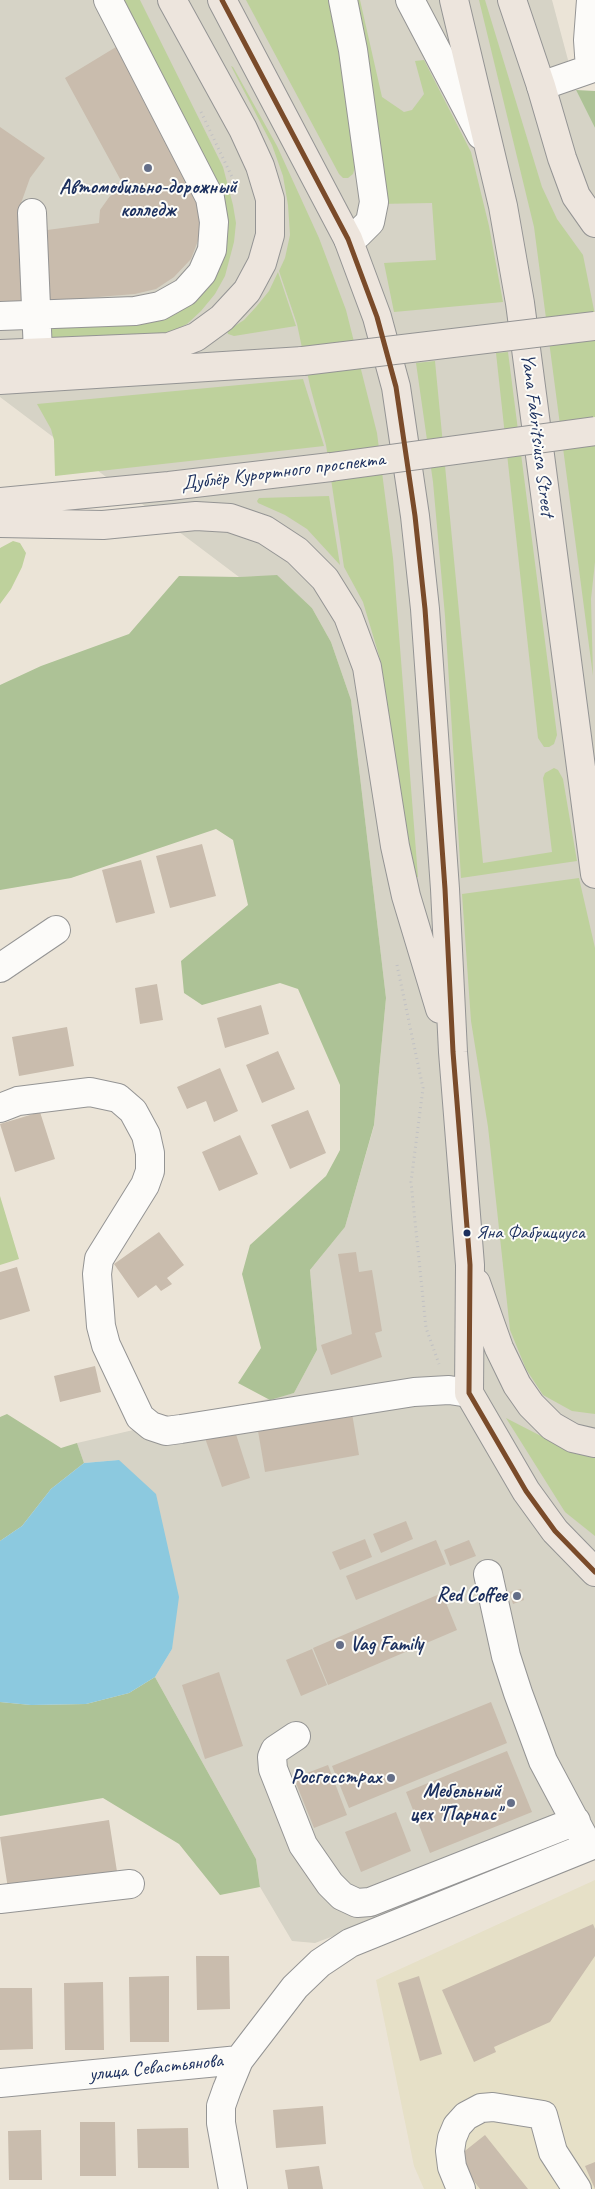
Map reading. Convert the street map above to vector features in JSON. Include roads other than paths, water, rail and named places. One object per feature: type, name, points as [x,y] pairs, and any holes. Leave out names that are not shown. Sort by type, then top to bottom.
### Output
[{"type":"main road","points":[[0,354],[169,346],[196,337],[222,318],[247,291],[262,263],[270,235],[270,199],[260,166],[243,129],[172,0]]},
{"type":"main road","points":[[222,0],[348,239],[377,317],[396,387],[414,516],[424,609],[443,869],[453,1052],[470,1265],[469,1393],[526,1491],[555,1531],[595,1572]]},
{"type":"main road","name":"Yana Fabritsiusa Street","points":[[454,0],[502,206],[520,303],[595,874]]},
{"type":"main road","points":[[512,0],[541,86],[562,158],[576,196],[595,223]]},
{"type":"main road","points":[[0,380],[303,361],[595,326]]},
{"type":"main road","name":"Дублёр Курортного проспекта","points":[[0,502],[168,486],[331,467],[595,430]]},
{"type":"main road","points":[[0,523],[103,525],[196,516],[230,518],[265,530],[297,551],[325,579],[348,616],[367,667],[406,896],[453,1052]]},
{"type":"main road","points":[[470,1265],[499,1348],[517,1385],[531,1405],[552,1426],[573,1438],[595,1443]]},
{"type":"street","points":[[0,316],[135,311],[160,306],[185,292],[202,273],[212,250],[214,222],[210,198],[108,0]]},
{"type":"street","points":[[343,0],[353,50],[374,202],[370,222],[358,234],[348,239]]},
{"type":"street","points":[[410,0],[490,152]]},
{"type":"street","points":[[541,86],[592,73],[588,40],[591,0]]},
{"type":"street","points":[[32,213],[38,353]]},
{"type":"street","points":[[0,968],[56,930]]},
{"type":"street","points":[[0,1108],[18,1101],[90,1092],[118,1098],[133,1111],[146,1135],[150,1154],[150,1171],[145,1185],[99,1259],[97,1274],[101,1326],[106,1345],[140,1417],[151,1426],[166,1431],[181,1430],[414,1392],[449,1390],[469,1393]]},
{"type":"street","points":[[239,2060],[295,1987],[320,1962],[350,1943],[592,1845],[576,1821],[543,1761],[506,1656],[488,1574]]},
{"type":"street","points":[[296,1736],[275,1750],[272,1758],[273,1769],[303,1845],[330,1884],[342,1896],[357,1903],[370,1902],[576,1821]]},
{"type":"street","points":[[0,1899],[130,1884]]},
{"type":"street","name":"улица Севастьянова","points":[[0,2083],[239,2060],[221,2106],[221,2123],[233,2189]]},
{"type":"street","points":[[461,2189],[452,2167],[450,2151],[452,2138],[457,2126],[466,2116],[481,2108],[493,2107],[543,2114],[553,2152],[577,2189]]},
{"type":"water","points":[[119,1460],[156,1494],[179,1597],[172,1649],[155,1677],[129,1693],[86,1704],[31,1705],[0,1702],[0,1541],[22,1526],[51,1489],[84,1463]]},
{"type":"place","name":"Автомобильно-дорожный колледж","points":[[148,168]]},
{"type":"place","name":"Яна Фабрициуса","points":[[467,1233]]},
{"type":"place","name":"Red Coffee","points":[[517,1596]]},
{"type":"place","name":"Vag Family","points":[[340,1645]]},
{"type":"place","name":"Росгосстрах","points":[[391,1778]]},
{"type":"place","name":"Мебельный цех \"Парнас\"","points":[[511,1803]]}]
